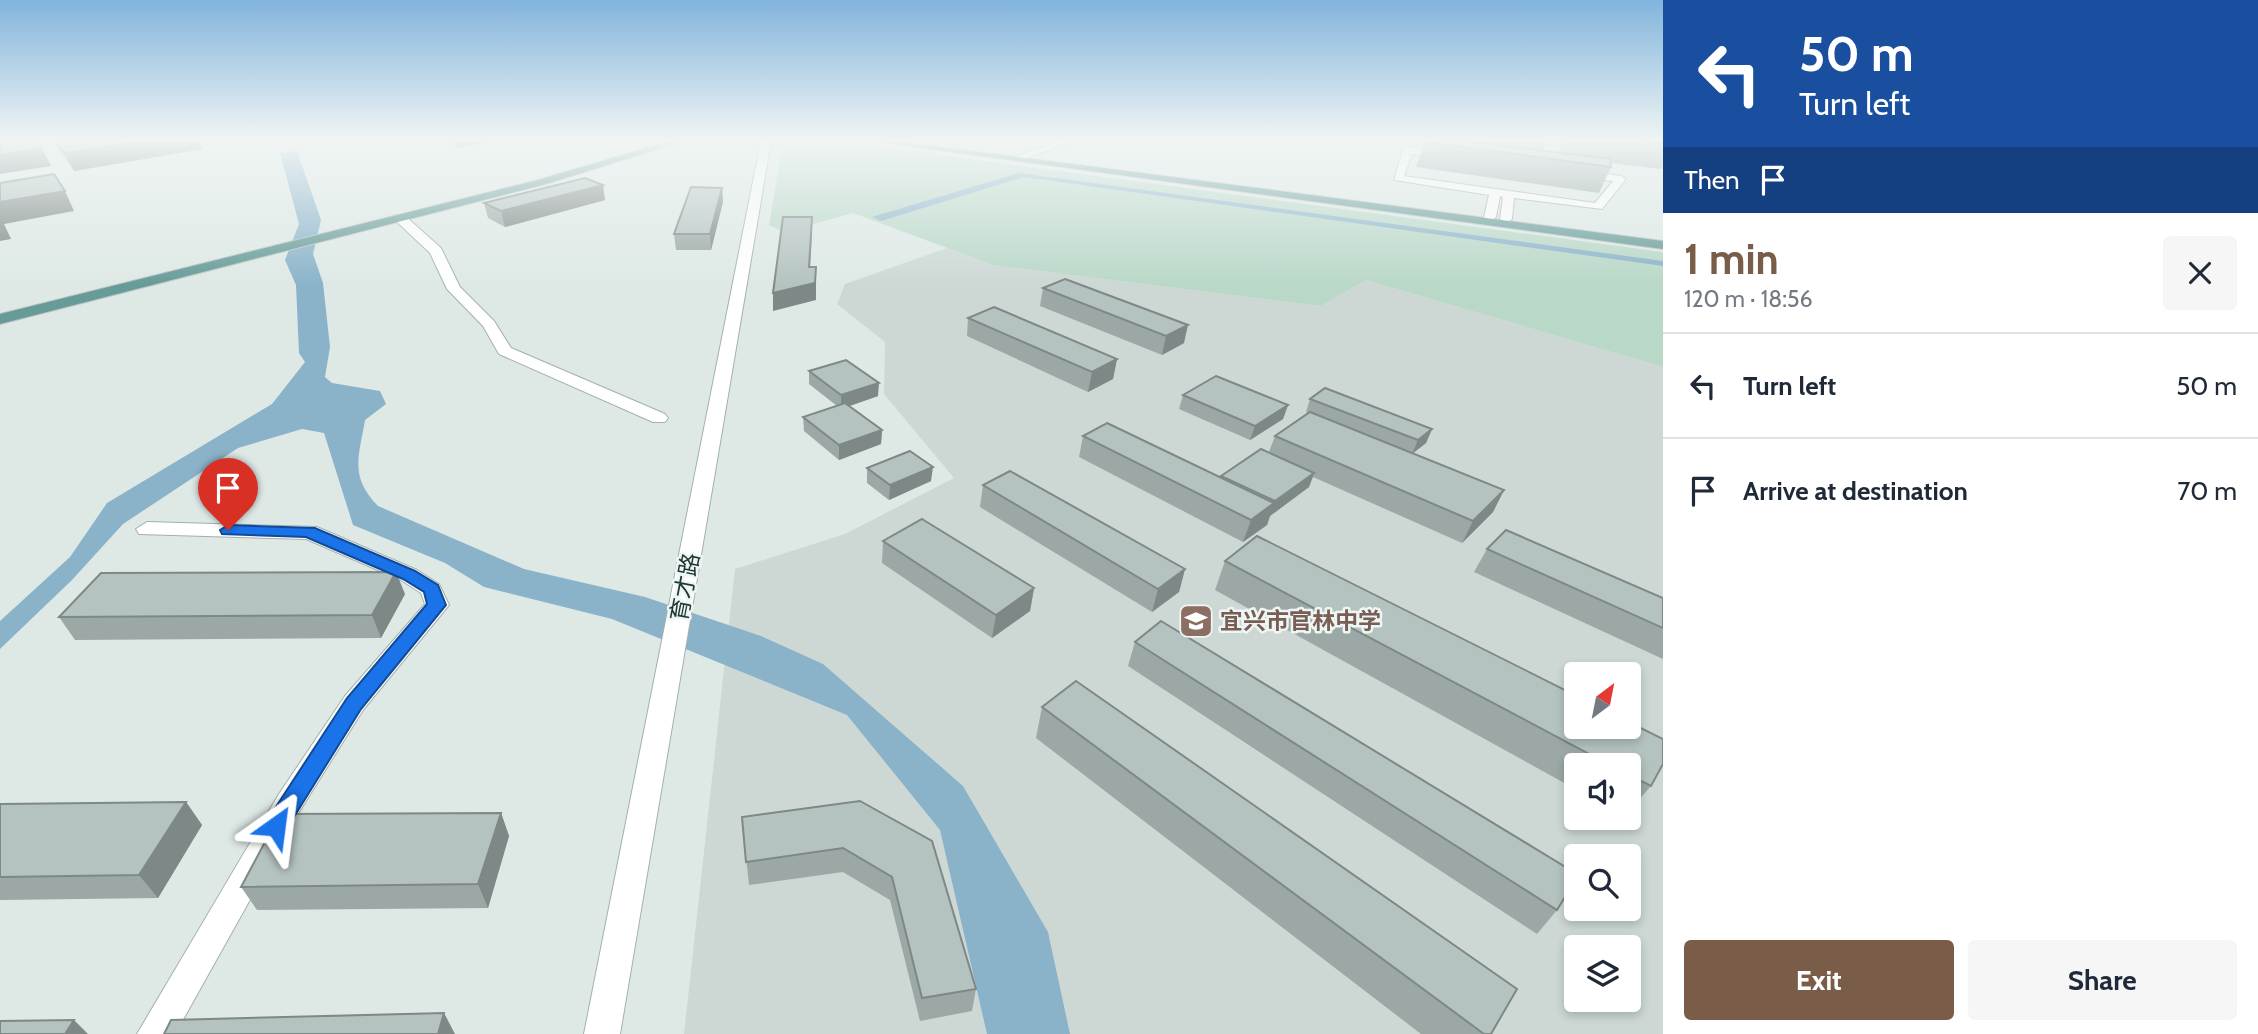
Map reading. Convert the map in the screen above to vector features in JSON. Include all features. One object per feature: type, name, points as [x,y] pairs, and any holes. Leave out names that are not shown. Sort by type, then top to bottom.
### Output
[{"type":"main road","points":[[0,311],[487,189]]},
{"type":"main road","points":[[0,319],[511,189]]},
{"type":"main road","points":[[1254,189],[1663,245]]},
{"type":"main road","points":[[1271,189],[1663,239]]},
{"type":"street","name":"育才路","points":[[602,1034],[757,189]]},
{"type":"street","points":[[1475,189],[1598,207],[1613,189]]},
{"type":"street","points":[[1490,217],[1494,192]]},
{"type":"street","points":[[1506,219],[1509,194]]},
{"type":"street","points":[[400,218],[436,251],[454,289],[489,324],[505,351],[659,418]]},
{"type":"street","points":[[147,529],[309,532],[409,575],[431,589],[437,605],[354,703],[289,803],[155,1034]]},
{"type":"shaded area","name":"宜兴市官林中学","points":[[947,248],[993,265],[1321,306],[1366,280],[1663,367],[1663,1034],[684,1034],[735,569],[845,534],[954,478],[884,394],[885,342],[837,304],[845,284]]},
{"type":"green space","points":[[775,189],[1195,189],[1663,252],[1663,367],[1366,280],[1321,306],[993,265],[853,213],[785,232],[769,225]]},
{"type":"water","points":[[290,189],[310,189],[321,220],[313,254],[323,283],[330,347],[325,377],[332,383],[380,391],[386,404],[365,420],[358,466],[363,485],[378,506],[524,569],[645,597],[761,636],[823,664],[963,786],[1048,932],[1070,1034],[987,1034],[940,830],[847,715],[612,619],[484,587],[445,563],[353,525],[324,433],[302,429],[238,448],[123,524],[72,580],[0,649],[0,621],[70,557],[107,503],[272,404],[305,362],[299,353],[296,285],[285,260],[299,224]]},
{"type":"water","points":[[965,189],[984,189],[881,221],[872,217]]},
{"type":"water","points":[[1112,189],[1138,189],[1663,261],[1663,266]]},
{"type":"building","points":[[0,189],[65,191],[0,202]]},
{"type":"building","points":[[540,189],[586,189],[501,211],[484,203]]},
{"type":"building","points":[[690,189],[722,189],[710,234],[674,234]]},
{"type":"building","points":[[783,217],[812,217],[809,267],[816,267],[815,283],[773,293]]},
{"type":"building","points":[[1065,279],[1188,325],[1166,336],[1043,288]]},
{"type":"building","points":[[994,307],[1117,359],[1092,372],[968,318]]},
{"type":"building","points":[[846,360],[879,383],[841,395],[809,371]]},
{"type":"building","points":[[1216,376],[1288,405],[1255,426],[1183,395]]},
{"type":"building","points":[[1325,388],[1432,429],[1418,440],[1310,399]]},
{"type":"building","points":[[845,403],[882,430],[839,445],[803,417]]},
{"type":"building","points":[[1310,412],[1504,490],[1473,521],[1275,436]]},
{"type":"building","points":[[1107,423],[1274,503],[1251,520],[1083,436]]},
{"type":"building","points":[[1261,449],[1314,473],[1275,501],[1221,476]]},
{"type":"building","points":[[910,451],[933,467],[890,485],[867,468]]},
{"type":"building","points":[[1010,471],[1185,569],[1158,589],[983,485]]},
{"type":"building","points":[[922,519],[1034,588],[996,615],[883,541]]},
{"type":"building","points":[[1506,530],[1663,598],[1663,628],[1487,549]]},
{"type":"building","points":[[1257,536],[1564,690],[1564,739],[1641,739],[1642,728],[1663,739],[1663,764],[1651,786],[1641,781],[1641,753],[1587,753],[1225,561]]},
{"type":"building","points":[[396,572],[372,615],[59,617],[101,573]]},
{"type":"building","points":[[1161,621],[1564,866],[1564,898],[1557,910],[1135,642]]},
{"type":"building","points":[[1076,681],[1517,989],[1491,1034],[1484,1034],[1042,707]]},
{"type":"building","points":[[860,801],[932,841],[976,989],[922,998],[892,877],[843,848],[746,862],[742,817]]},
{"type":"building","points":[[186,802],[139,875],[0,877],[0,804]]},
{"type":"building","points":[[501,813],[478,884],[241,887],[280,814]]},
{"type":"building","points":[[444,1013],[438,1034],[164,1034],[171,1020]]},
{"type":"building","points":[[74,1020],[65,1034],[0,1034],[0,1021]]},
{"type":"place","name":"宜兴市官林中学","points":[[1196,621]]},
{"type":"route","points":[[228,530],[309,532],[409,575],[431,589],[437,605],[354,703],[276,826]]}]
